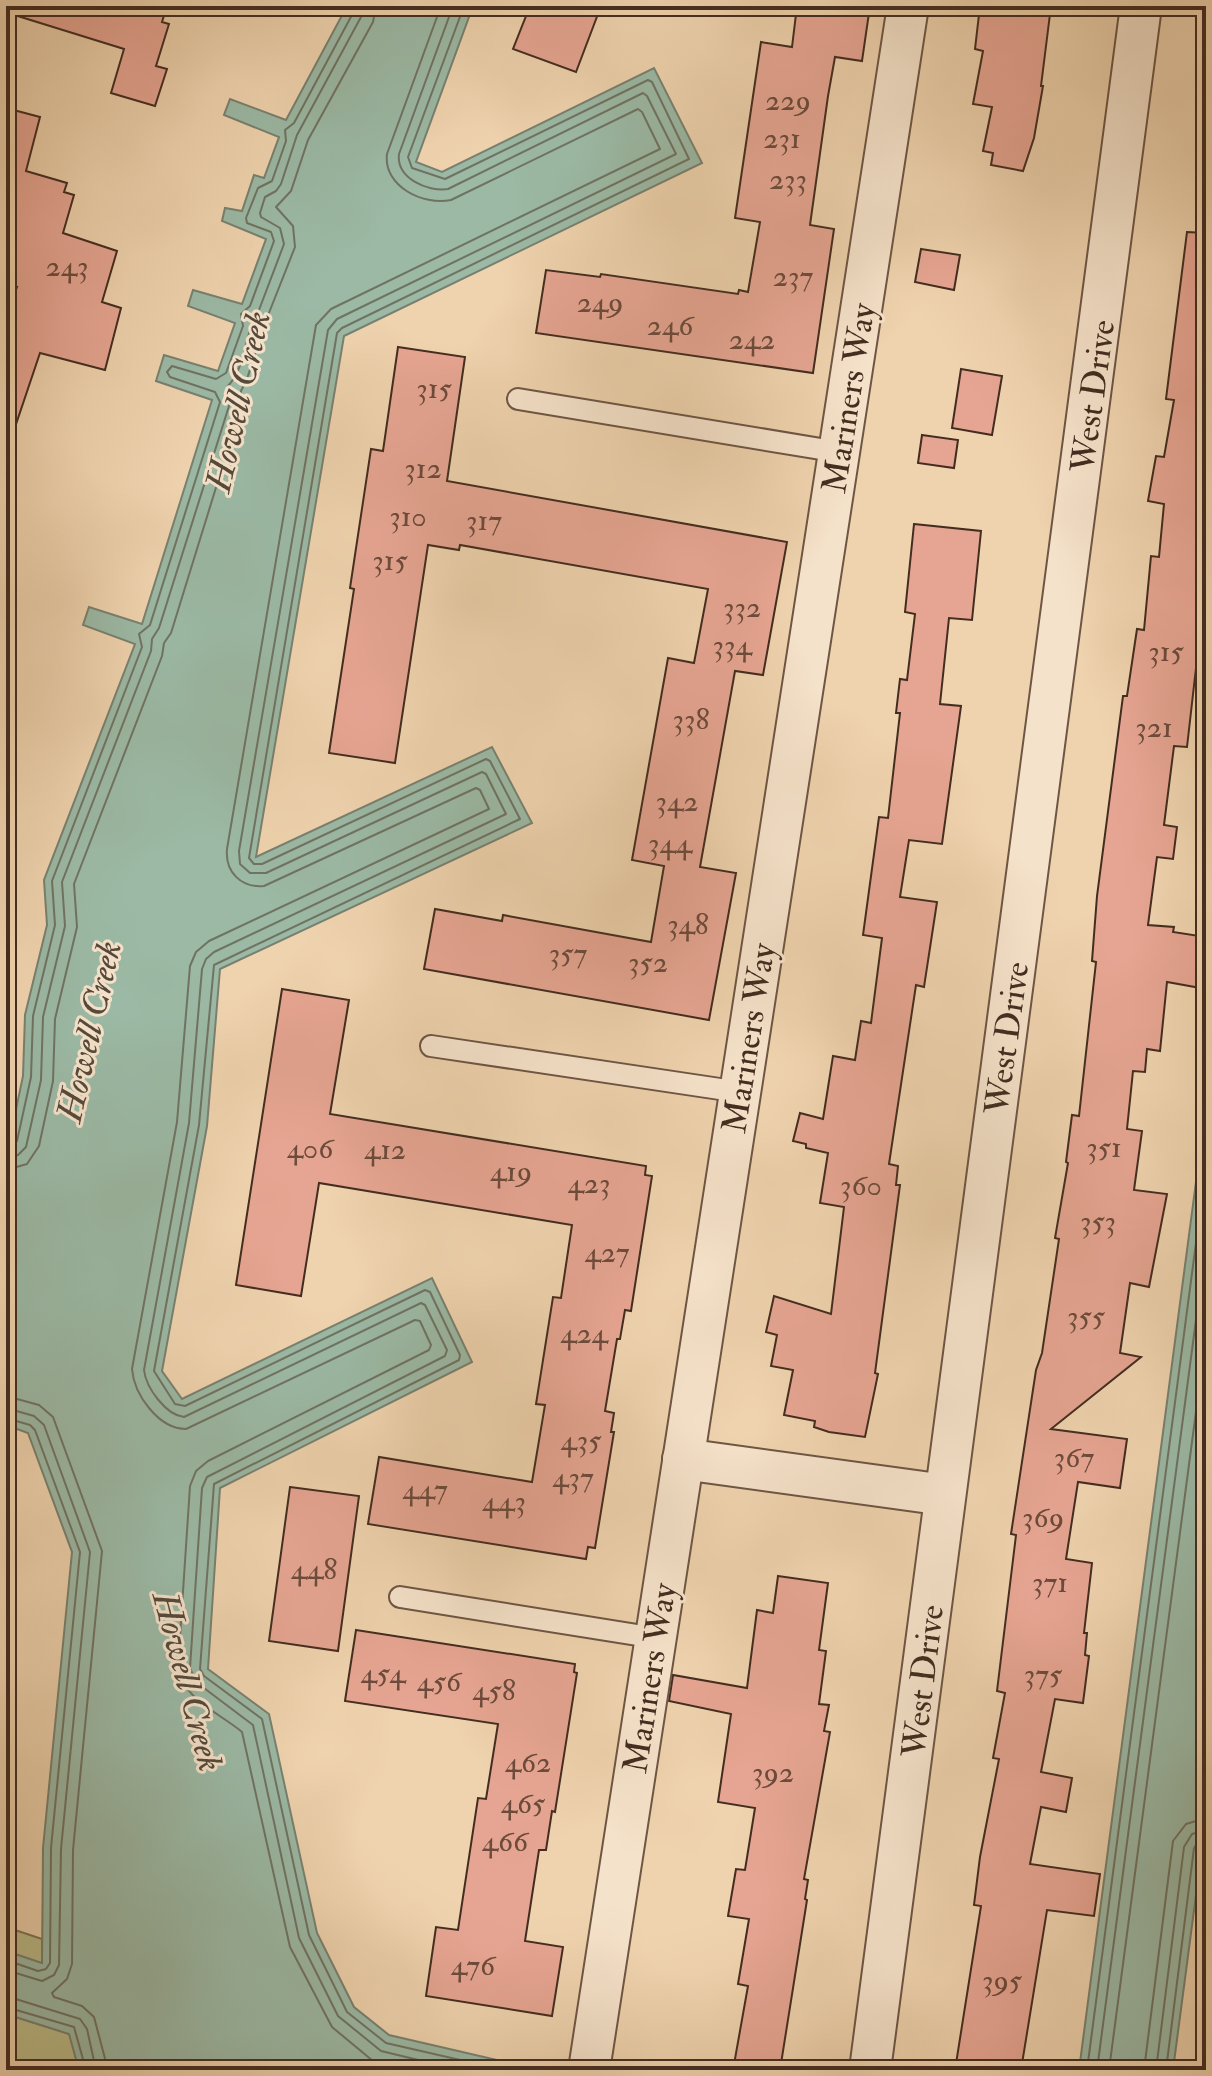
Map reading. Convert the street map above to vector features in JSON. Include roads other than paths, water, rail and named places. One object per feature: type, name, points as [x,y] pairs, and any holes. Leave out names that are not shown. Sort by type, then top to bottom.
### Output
[{"type":"street","name":"Mariners Way","points":[[589,2070],[908,6]]},
{"type":"street","name":"West Drive","points":[[870,2070],[1141,6]]},
{"type":"street","points":[[683,1459],[945,1495]]},
{"type":"lane","points":[[518,399],[839,452]]},
{"type":"lane","points":[[431,1046],[740,1092]]},
{"type":"lane","points":[[400,1597],[656,1638]]},
{"type":"water","name":"Howell Creek","points":[[347,6],[473,6],[416,162],[442,172],[654,68],[702,163],[344,336],[256,857],[492,747],[532,823],[220,969],[207,1126],[162,1371],[182,1399],[432,1278],[472,1362],[220,1488],[208,1669],[269,1714],[317,1933],[354,2007],[389,2035],[540,2070],[79,2070],[69,2034],[6,2014],[6,1951],[42,1963],[43,1848],[72,1552],[28,1433],[6,1425],[6,1157],[23,1076],[25,1015],[47,925],[44,880],[135,644],[83,625],[89,607],[142,624],[212,400],[156,381],[164,355],[218,371],[235,323],[188,306],[193,290],[242,304],[266,239],[222,221],[225,208],[242,211],[254,175],[264,178],[279,137],[224,115],[230,99],[286,120]]},
{"type":"water","points":[[1206,1106],[1206,1819],[1173,2070],[1079,2070]]}]
